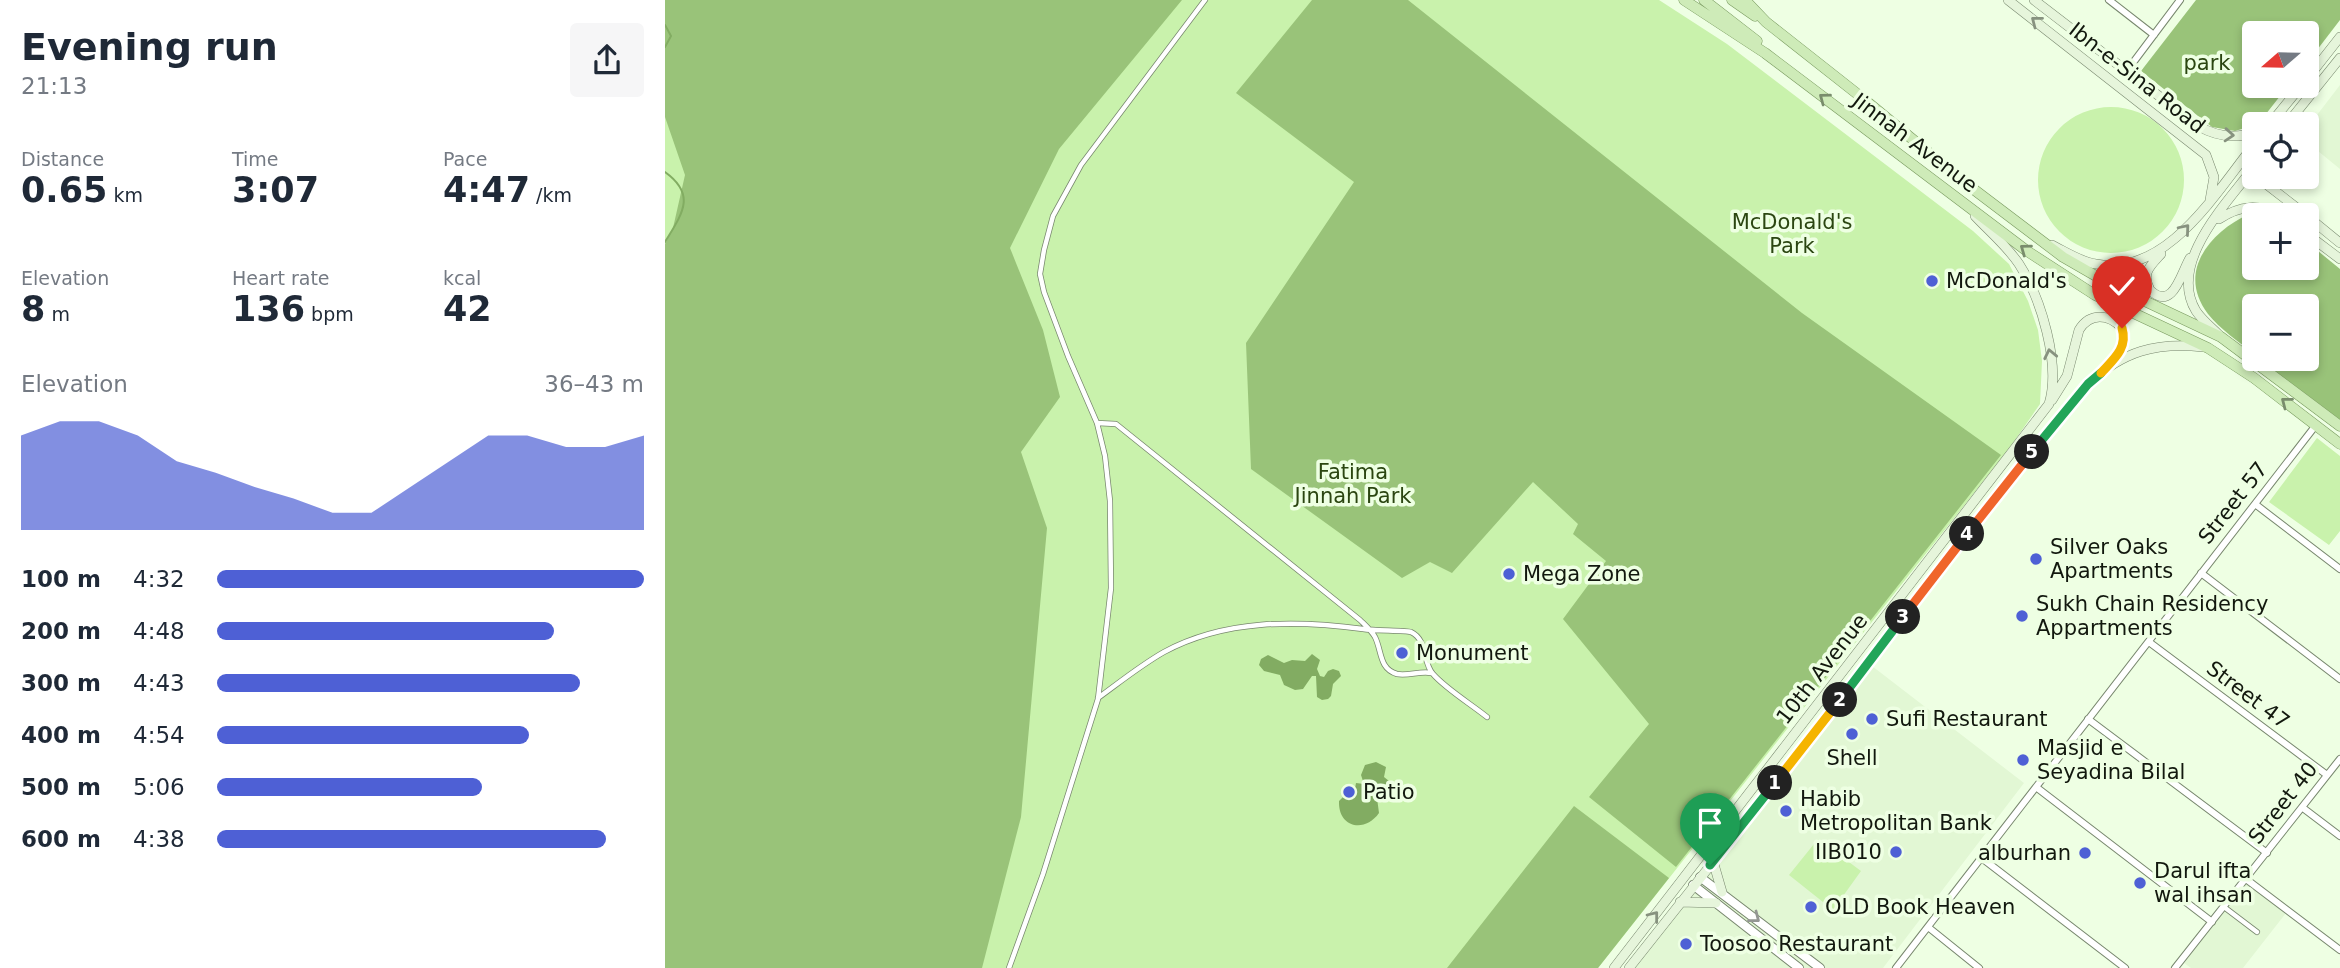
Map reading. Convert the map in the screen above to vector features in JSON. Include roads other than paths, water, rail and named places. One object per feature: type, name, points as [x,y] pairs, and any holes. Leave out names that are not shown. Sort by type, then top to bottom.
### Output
[{"type":"main road","name":"Jinnah Avenue","points":[[1684,0],[1765,53],[1966,207],[2071,280],[2208,348],[2254,378],[2340,444]]},
{"type":"main road","points":[[1704,0],[1756,41],[1765,53]]},
{"type":"main road","points":[[1732,0],[1766,22]]},
{"type":"main road","name":"Jinnah Avenue","points":[[1745,0],[1766,22],[2037,237],[2080,268],[2221,337],[2340,426]]},
{"type":"main road","name":"Ibn-e-Sina Road","points":[[2008,0],[2206,155],[2214,177],[2210,200]]},
{"type":"main road","name":"Ibn-e-Sina Road","points":[[2034,0],[2198,126],[2210,133],[2234,137],[2242,135]]},
{"type":"main road","points":[[2319,64],[2340,37]]},
{"type":"main road","points":[[2297,112],[2340,58]]},
{"type":"main road","points":[[2280,112],[2291,98]]},
{"type":"main road","points":[[2242,160],[2210,200],[2147,269],[2145,274],[2150,290],[2159,296],[2166,296],[2176,289],[2212,224],[2242,187]]},
{"type":"main road","points":[[2274,189],[2291,203]]},
{"type":"main road","points":[[1966,207],[2017,262],[2037,301],[2053,365],[2053,387],[2049,404]]},
{"type":"main road","points":[[2212,224],[2242,208]]},
{"type":"main road","points":[[2319,226],[2340,243]]},
{"type":"main road","points":[[2037,237],[2097,265],[2139,261],[2168,246]]},
{"type":"main road","points":[[2319,243],[2340,259]]},
{"type":"main road","points":[[2193,254],[2189,274],[2191,299],[2202,318],[2221,337]]},
{"type":"main road","name":"10th Avenue","points":[[1614,968],[2049,404],[2067,376],[2083,324],[2092,318],[2102,317],[2116,322],[2122,328],[2124,336],[2120,352],[2088,384],[2016,471],[1629,968]]},
{"type":"main road","name":"10th Avenue","points":[[2102,372],[2151,347],[2173,345],[2208,348]]},
{"type":"main road","points":[[1901,596],[1912,605]]},
{"type":"main road","points":[[1713,861],[1722,892]]},
{"type":"main road","points":[[1680,902],[1716,903]]},
{"type":"street","points":[[1009,968],[1047,863],[1098,699],[1111,576],[1110,501],[1105,456],[1097,423],[1055,325],[1044,292],[1040,274],[1044,250],[1053,216],[1080,165],[1205,0]]},
{"type":"street","points":[[2109,0],[2154,35]]},
{"type":"street","points":[[2126,72],[2180,0]]},
{"type":"street","points":[[1097,423],[1116,425],[1323,589],[1370,630],[1377,641],[1381,660],[1390,670],[1403,674],[1432,673]]},
{"type":"street","name":"Street 57","points":[[1896,968],[1983,859],[2316,425]]},
{"type":"street","points":[[2255,504],[2340,569]]},
{"type":"street","points":[[2201,573],[2340,679]]},
{"type":"street","points":[[1098,699],[1164,652],[1196,638],[1233,628],[1297,623],[1403,631],[1417,637],[1422,643],[1432,673],[1487,717]]},
{"type":"street","name":"Street 47","points":[[2149,642],[2327,775]]},
{"type":"street","points":[[2088,719],[2267,853]]},
{"type":"street","name":"Street 40","points":[[2175,968],[2340,759]]},
{"type":"street","points":[[2036,787],[2212,922]]},
{"type":"street","points":[[2303,808],[2340,836]]},
{"type":"street","points":[[1983,859],[2125,968]]},
{"type":"street","points":[[1700,877],[1820,968]]},
{"type":"street","points":[[2246,879],[2340,950]]},
{"type":"street","points":[[1693,885],[1799,968]]},
{"type":"street","points":[[2224,907],[2257,932]]},
{"type":"street","points":[[1928,927],[1979,968]]},
{"type":"waterway","points":[[665,25],[671,36],[665,47]]},
{"type":"waterway","points":[[665,172],[675,180],[684,197],[681,214],[665,242]]},
{"type":"place","name":"McDonald's","points":[[1932,281]]},
{"type":"place","name":"Silver Oaks Apartments","points":[[2036,559]]},
{"type":"place","name":"Mega Zone","points":[[1509,574]]},
{"type":"place","name":"Sukh Chain Residency Appartments","points":[[2022,616]]},
{"type":"place","name":"Monument","points":[[1402,653]]},
{"type":"place","name":"Sufi Restaurant","points":[[1872,719]]},
{"type":"place","name":"Shell","points":[[1852,734]]},
{"type":"place","name":"Masjid e Seyadina Bilal","points":[[2023,760]]},
{"type":"place","name":"Patio","points":[[1349,792]]},
{"type":"place","name":"Habib Metropolitan Bank","points":[[1786,811]]},
{"type":"place","name":"IIB010","points":[[1896,852]]},
{"type":"place","name":"alburhan","points":[[2085,853]]},
{"type":"place","name":"Darul ifta wal ihsan","points":[[2140,883]]},
{"type":"place","name":"OLD Book Heaven","points":[[1811,907]]},
{"type":"place","name":"Toosoo Restaurant","points":[[1686,944]]},
{"type":"park label","name":"park","points":[[2207,63]]},
{"type":"park label","name":"McDonald's Park","points":[[1792,234]]},
{"type":"park label","name":"Fatima Jinnah Park","points":[[1353,484]]}]
